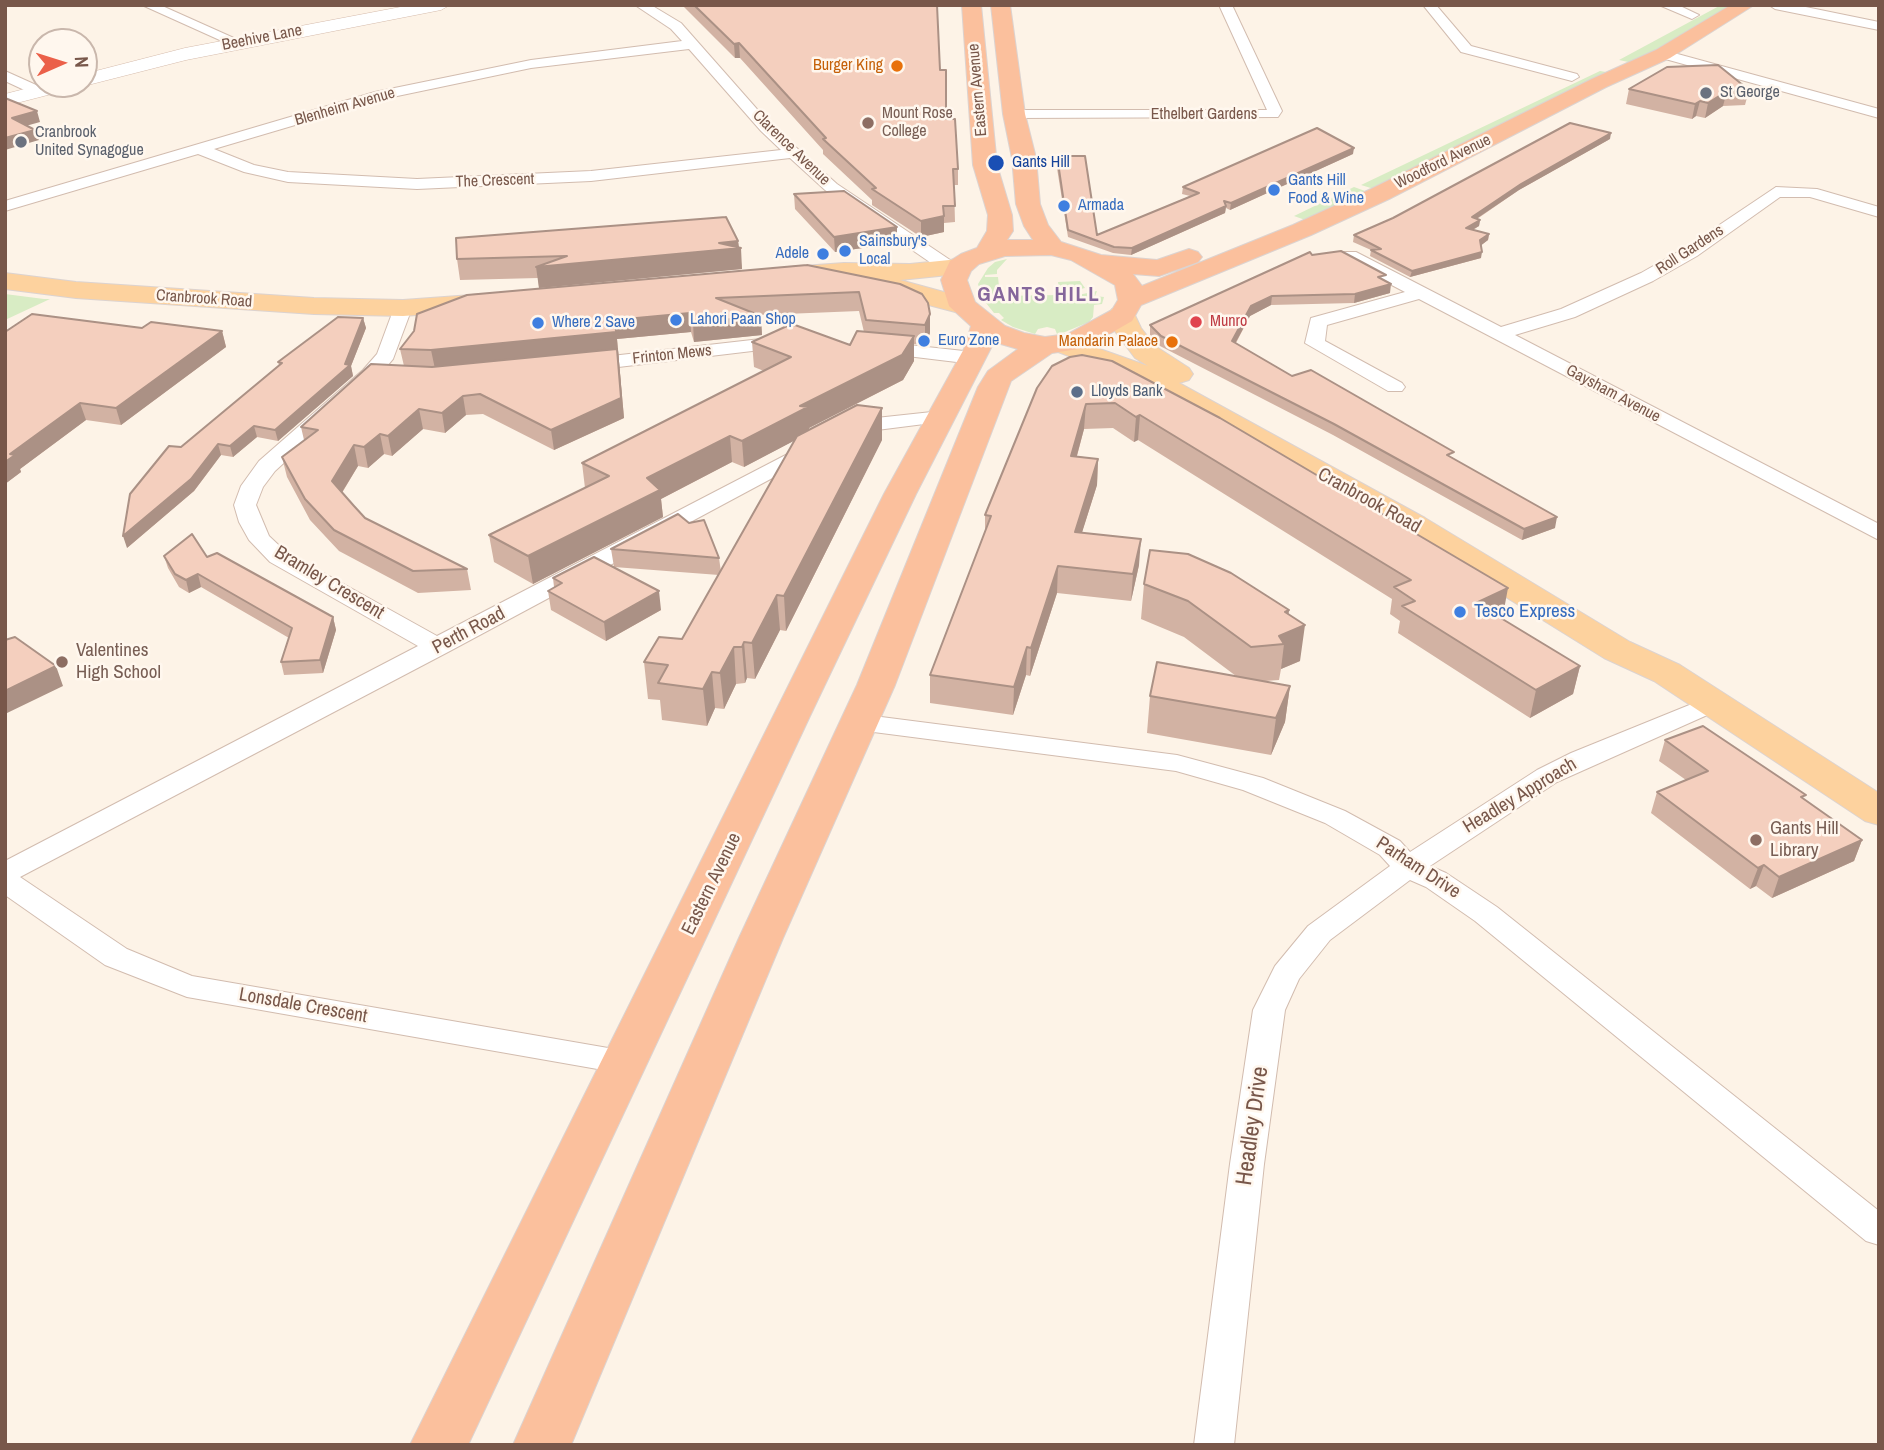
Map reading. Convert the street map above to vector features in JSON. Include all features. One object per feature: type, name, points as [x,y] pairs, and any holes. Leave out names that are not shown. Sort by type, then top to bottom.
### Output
[{"type":"highway","name":"Eastern Avenue","points":[[971,5],[985,165],[1000,215],[1000,231],[995,244],[988,251]]},
{"type":"highway","name":"Eastern Avenue","points":[[1000,5],[1014,114],[1024,158],[1028,204],[1036,226],[1052,247]]},
{"type":"highway","name":"Woodford Avenue","points":[[1054,345],[1086,337],[1127,308],[1302,230],[1663,54],[1745,5]]},
{"type":"highway","name":"Woodford Avenue","points":[[1391,164],[1572,77],[1700,10]]},
{"type":"highway","points":[[1054,345],[1018,341],[995,332],[974,315],[955,289],[955,269],[988,251],[1017,247],[1052,247],[1098,262],[1146,268],[1169,266],[1274,218]]},
{"type":"highway","points":[[1098,262],[1128,283],[1127,308]]},
{"type":"highway","name":"Eastern Avenue","points":[[439,1445],[803,691],[982,340],[974,315]]},
{"type":"highway","points":[[542,1445],[876,685],[998,377],[1025,356],[1054,345]]},
{"type":"main road","name":"Beehive Lane","points":[[98,77],[238,43],[434,6]]},
{"type":"main road","points":[[5,100],[28,95]]},
{"type":"main road","points":[[955,269],[769,283],[887,285],[908,289],[974,315]]},
{"type":"main road","name":"Cranbrook Road","points":[[5,281],[169,297],[403,307],[421,314],[527,305]]},
{"type":"main road","name":"Cranbrook Road","points":[[1127,308],[1129,330],[1145,352],[1161,364],[1404,495],[1553,583],[1642,639],[1667,673]]},
{"type":"main road","name":"Cranbrook Road","points":[[1054,345],[1144,375],[1413,525],[1617,650],[1667,673],[1879,813]]},
{"type":"street","points":[[148,5],[238,43]]},
{"type":"street","name":"Clarence Avenue","points":[[641,5],[669,21],[766,128],[831,187],[955,269]]},
{"type":"street","name":"Ethelbert Gardens","points":[[1014,114],[1273,114],[1275,111],[1225,5]]},
{"type":"street","points":[[1429,5],[1466,48],[1572,77]]},
{"type":"street","points":[[1665,5],[1700,10]]},
{"type":"street","points":[[1775,5],[1879,26]]},
{"type":"street","name":"Blenheim Avenue","points":[[5,206],[380,95],[531,64],[692,44]]},
{"type":"street","points":[[1663,54],[1879,114]]},
{"type":"street","points":[[5,75],[28,86]]},
{"type":"street","name":"The Crescent","points":[[200,149],[250,169],[288,177],[416,184],[591,176],[793,153]]},
{"type":"street","name":"Roll Gardens","points":[[1499,334],[1568,313],[1647,277],[1691,252],[1776,192],[1811,192],[1879,212]]},
{"type":"street","name":"Gaysham Avenue","points":[[1348,255],[1873,525]]},
{"type":"street","points":[[1395,387],[1315,343],[1318,322],[1421,293]]},
{"type":"street","name":"Bramley Crescent","points":[[403,307],[380,375],[267,466],[251,486],[246,505],[250,522],[260,540],[278,557],[439,647]]},
{"type":"street","name":"Frinton Mews","points":[[571,366],[806,341]]},
{"type":"street","points":[[855,346],[973,358]]},
{"type":"street","name":"Perth Road","points":[[5,873],[854,428],[941,417]]},
{"type":"street","name":"Headley Approach","points":[[1408,867],[1548,776],[1714,704]]},
{"type":"street","name":"Parham Drive","points":[[858,722],[1177,763],[1253,784],[1335,817],[1390,848],[1408,867],[1436,880],[1486,914],[1879,1231]]},
{"type":"street","name":"Headley Drive","points":[[1214,1445],[1247,1164],[1269,1010],[1286,974],[1319,933],[1408,867]]},
{"type":"street","name":"Lonsdale Crescent","points":[[5,881],[116,957],[187,986],[626,1062]]},
{"type":"green space","points":[[1721,5],[1738,5],[1633,63],[1619,60]]},
{"type":"green space","points":[[1600,71],[1612,73],[1374,189],[1361,185]]},
{"type":"green space","points":[[1354,187],[1368,192],[1308,221],[1294,216]]},
{"type":"green space","points":[[1007,259],[997,270],[997,274],[985,275],[998,277],[1000,296],[1060,295],[1058,282],[1080,281],[1085,288],[1063,293],[1064,298],[1097,291],[1095,296],[1104,297],[1102,304],[1094,305],[1093,317],[1089,322],[1065,332],[1057,334],[1055,329],[1047,327],[1038,329],[1035,334],[1013,327],[1001,320],[1004,318],[999,313],[994,313],[982,298],[978,284],[988,268],[995,262]]},
{"type":"green space","points":[[5,294],[44,299],[50,299],[5,320]]},
{"type":"building","points":[[694,5],[937,5],[940,70],[946,70],[946,119],[955,119],[958,169],[953,169],[955,206],[943,206],[944,216],[921,221],[872,189],[876,188],[823,139],[826,138],[739,43],[734,44]]},
{"type":"building","points":[[1718,65],[1749,90],[1727,91],[1708,103],[1700,101],[1695,104],[1629,89],[1667,67]]},
{"type":"building","points":[[5,98],[37,111],[12,118],[35,130],[5,138]]},
{"type":"building","points":[[1570,123],[1611,133],[1521,184],[1472,217],[1480,220],[1466,228],[1489,234],[1480,240],[1482,252],[1412,271],[1371,250],[1381,249],[1354,235],[1393,218]]},
{"type":"building","points":[[1317,128],[1354,148],[1231,203],[1224,201],[1226,206],[1132,248],[1114,247],[1068,230],[1057,156],[1085,156],[1097,235],[1199,193],[1183,187]]},
{"type":"building","points":[[844,191],[897,227],[834,237],[794,194]]},
{"type":"building","points":[[726,217],[738,241],[719,243],[741,248],[536,267],[567,256],[457,259],[456,238]]},
{"type":"building","points":[[1341,251],[1386,275],[1378,277],[1391,284],[1355,294],[1272,296],[1251,306],[1232,341],[1292,376],[1311,370],[1454,452],[1447,455],[1557,517],[1524,529],[1334,424],[1161,336],[1150,325],[1310,252],[1312,255]]},
{"type":"building","points":[[807,265],[900,284],[922,294],[928,303],[930,314],[925,325],[866,320],[859,292],[716,298],[761,316],[693,323],[690,313],[615,320],[616,332],[431,350],[400,349],[414,331],[417,314],[467,295]]},
{"type":"building","points":[[32,314],[142,328],[151,322],[222,331],[116,408],[80,403],[10,454],[15,455],[5,462],[5,332]]},
{"type":"building","points":[[338,317],[363,318],[345,364],[350,365],[275,430],[254,426],[230,446],[218,444],[191,479],[123,536],[130,494],[169,446],[181,447],[282,363],[278,362]]},
{"type":"building","points":[[795,325],[850,345],[857,331],[914,336],[902,355],[800,406],[808,407],[742,441],[730,436],[647,478],[660,490],[528,556],[489,535],[609,476],[582,463],[791,357],[752,342]]},
{"type":"building","points":[[617,349],[621,398],[551,430],[480,394],[463,396],[442,413],[419,409],[388,436],[380,434],[364,447],[354,445],[332,481],[354,506],[365,518],[467,569],[413,571],[334,530],[305,499],[282,457],[318,430],[301,427],[371,364],[432,367]]},
{"type":"building","points":[[1082,355],[1112,361],[1220,418],[1508,588],[1476,603],[1580,666],[1536,690],[1402,606],[1415,601],[1394,587],[1411,580],[1140,415],[1136,417],[1115,403],[1086,404],[1071,456],[1098,459],[1075,532],[1141,539],[1133,574],[1058,566],[1031,648],[1027,647],[1014,687],[930,675],[991,516],[985,515],[1037,388],[1052,366],[1070,357]]},
{"type":"building","points":[[857,405],[882,408],[784,596],[777,595],[752,643],[744,642],[742,647],[734,647],[720,673],[712,672],[703,689],[658,683],[668,665],[644,662],[659,637],[682,639],[797,436]]},
{"type":"building","points":[[678,514],[689,523],[704,520],[719,558],[611,549]]},
{"type":"building","points":[[192,534],[207,557],[217,553],[333,617],[320,660],[281,662],[292,628],[198,574],[186,580],[175,574],[164,556]]},
{"type":"building","points":[[1150,550],[1188,554],[1231,573],[1289,610],[1285,612],[1305,625],[1279,636],[1284,644],[1251,647],[1188,601],[1144,584]]},
{"type":"building","points":[[594,557],[659,591],[604,622],[548,591],[562,583],[553,578]]},
{"type":"building","points":[[15,637],[56,666],[5,691],[5,640]]},
{"type":"building","points":[[1157,662],[1290,686],[1276,718],[1150,696]]},
{"type":"building","name":"Gants Hill Library","points":[[1703,726],[1806,795],[1801,797],[1862,840],[1779,877],[1764,865],[1758,868],[1657,792],[1708,771],[1665,740]]},
{"type":"place","name":"Burger King","points":[[897,66]]},
{"type":"place","name":"St George","points":[[1706,93]]},
{"type":"place","name":"Mount Rose College","points":[[868,123]]},
{"type":"place","name":"Cranbrook United Synagogue","points":[[21,142]]},
{"type":"place","name":"Gants Hill","points":[[996,163]]},
{"type":"place","name":"Gants Hill Food & Wine","points":[[1274,190]]},
{"type":"place","name":"Armada","points":[[1064,206]]},
{"type":"place","name":"Sainsbury's Local","points":[[845,251]]},
{"type":"place","name":"Adele","points":[[823,254]]},
{"type":"place","name":"Lahori Paan Shop","points":[[676,320]]},
{"type":"place","name":"Munro","points":[[1196,322]]},
{"type":"place","name":"Where 2 Save","points":[[538,323]]},
{"type":"place","name":"Euro Zone","points":[[924,341]]},
{"type":"place","name":"Mandarin Palace","points":[[1172,342]]},
{"type":"place","name":"Lloyds Bank","points":[[1077,392]]},
{"type":"place","name":"Tesco Express","points":[[1460,612]]},
{"type":"place","name":"Valentines High School","points":[[62,662]]},
{"type":"place","name":"Gants Hill Library","points":[[1756,840]]},
{"type":"district","name":"GANTS HILL","points":[[1039,295]]}]
